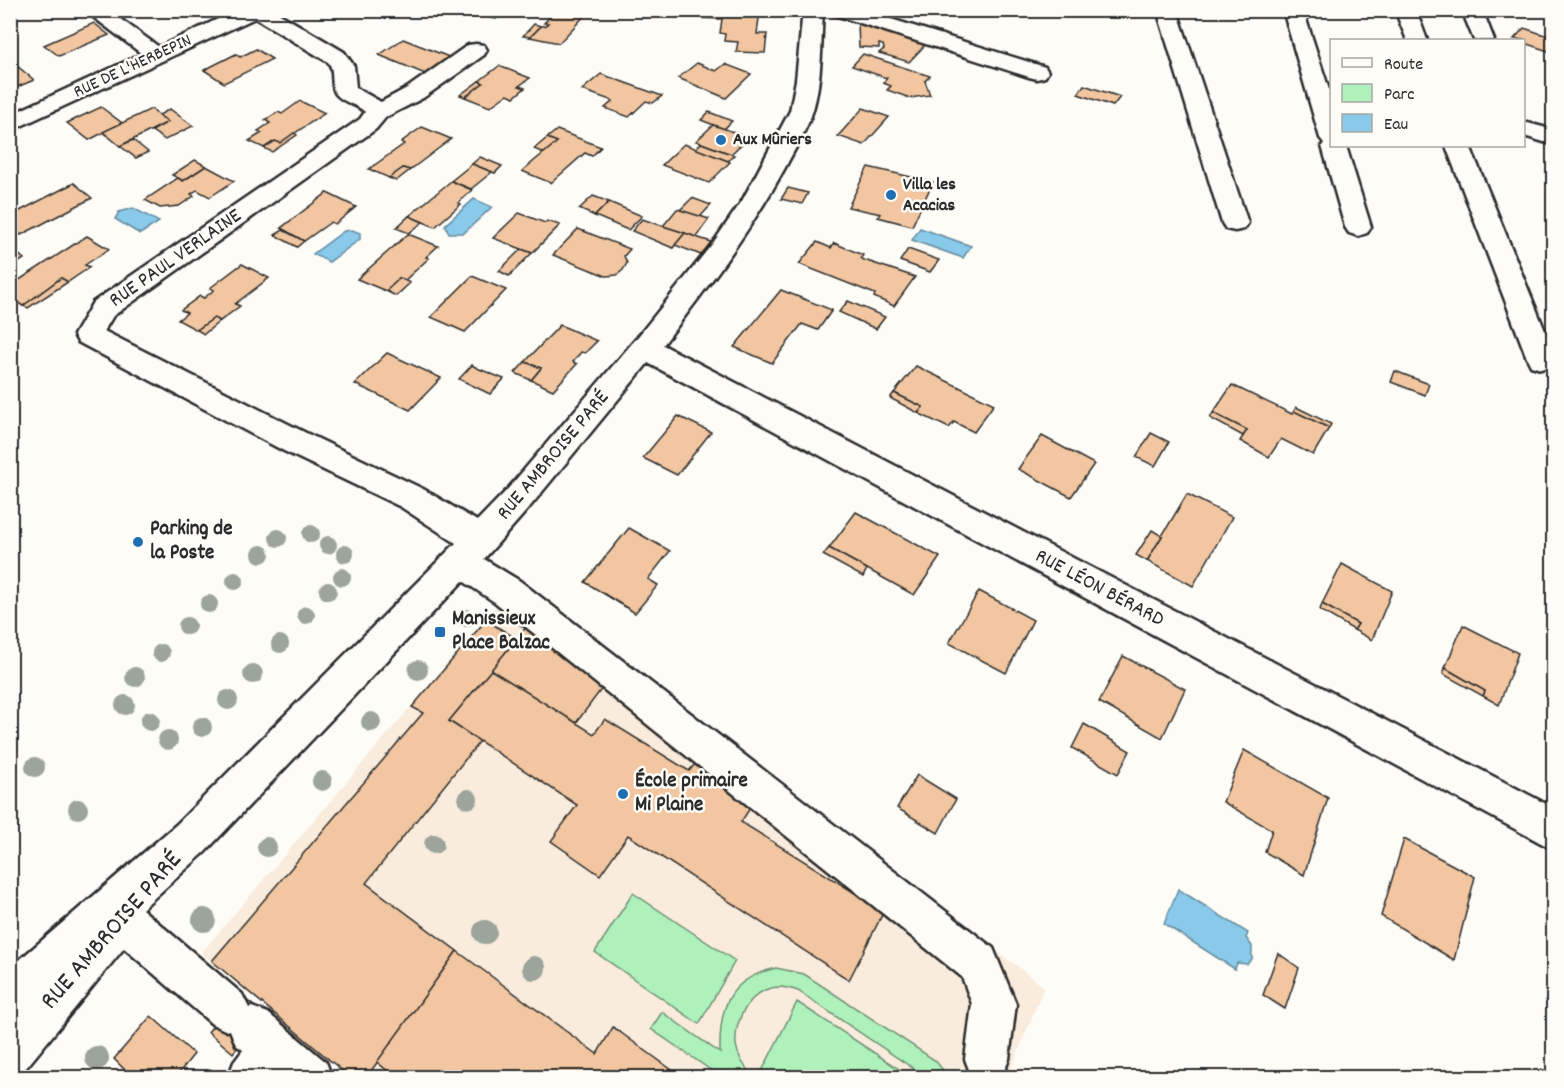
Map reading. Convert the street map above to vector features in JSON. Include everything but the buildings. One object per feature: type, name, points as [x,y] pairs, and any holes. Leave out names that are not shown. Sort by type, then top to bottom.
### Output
[{"type":"street","points":[[94,10],[158,56]]},
{"type":"street","points":[[256,10],[336,57],[343,66],[345,91],[370,104],[378,112],[415,93],[477,50]]},
{"type":"street","name":"RUE DE L'HERBEPIN","points":[[10,124],[256,10]]},
{"type":"street","name":"RUE AMBROISE PARÉ","points":[[10,1053],[26,1031],[191,838],[471,551],[645,348],[722,249],[753,203],[801,111],[807,80],[813,10]]},
{"type":"street","points":[[840,10],[1037,72]]},
{"type":"street","points":[[1167,10],[1235,223]]},
{"type":"street","points":[[1293,10],[1330,131]]},
{"type":"street","points":[[1405,10],[1417,39]]},
{"type":"street","points":[[1476,10],[1473,13],[1484,39]]},
{"type":"street","name":"RUE PAUL VERLAINE","points":[[378,112],[368,124],[104,309],[88,335],[296,442],[412,498],[471,551]]},
{"type":"street","points":[[1525,129],[1554,138]]},
{"type":"street","points":[[1334,147],[1358,227]]},
{"type":"street","points":[[1458,147],[1541,358]]},
{"type":"street","name":"RUE LÉON BÉRARD","points":[[645,348],[1554,830]]},
{"type":"street","points":[[471,551],[508,592],[978,963],[994,1004],[987,1059]]},
{"type":"street","name":"RUE AMBROISE PARÉ","points":[[10,997],[191,838]]},
{"type":"street","points":[[122,919],[250,1041],[310,1077]]},
{"type":"shaded area","points":[[517,582],[1044,987],[1008,1077],[351,1078],[201,953]]},
{"type":"green space","points":[[633,893],[735,961],[699,1024],[595,952]]},
{"type":"green space","points":[[776,968],[804,974],[936,1061],[948,1077],[926,1077],[798,991],[784,987],[760,993],[741,1015],[736,1045],[743,1062],[754,1077],[721,1077],[651,1029],[662,1012],[720,1053],[722,1022],[730,997],[747,979]]},
{"type":"green space","points":[[797,1002],[911,1077],[772,1077],[762,1071]]},
{"type":"water","points":[[474,199],[492,207],[464,233],[449,233],[445,225]]},
{"type":"water","points":[[133,208],[159,222],[140,234],[115,219],[119,212]]},
{"type":"water","points":[[920,228],[971,246],[963,258],[912,240]]},
{"type":"water","points":[[352,230],[360,233],[360,239],[329,262],[313,254],[344,231]]},
{"type":"water","points":[[1178,889],[1248,933],[1246,938],[1252,946],[1252,959],[1247,964],[1237,963],[1235,969],[1164,924]]},
{"type":"place","name":"Aux Mûriers","points":[[721,140]]},
{"type":"place","name":"Villa les Acacias","points":[[891,195]]},
{"type":"place","name":"Parking de la Poste","points":[[138,542]]},
{"type":"place","name":"Manissieux Place Balzac","points":[[440,632]]},
{"type":"place","name":"École primaire Mi Plaine","points":[[623,794]]}]
